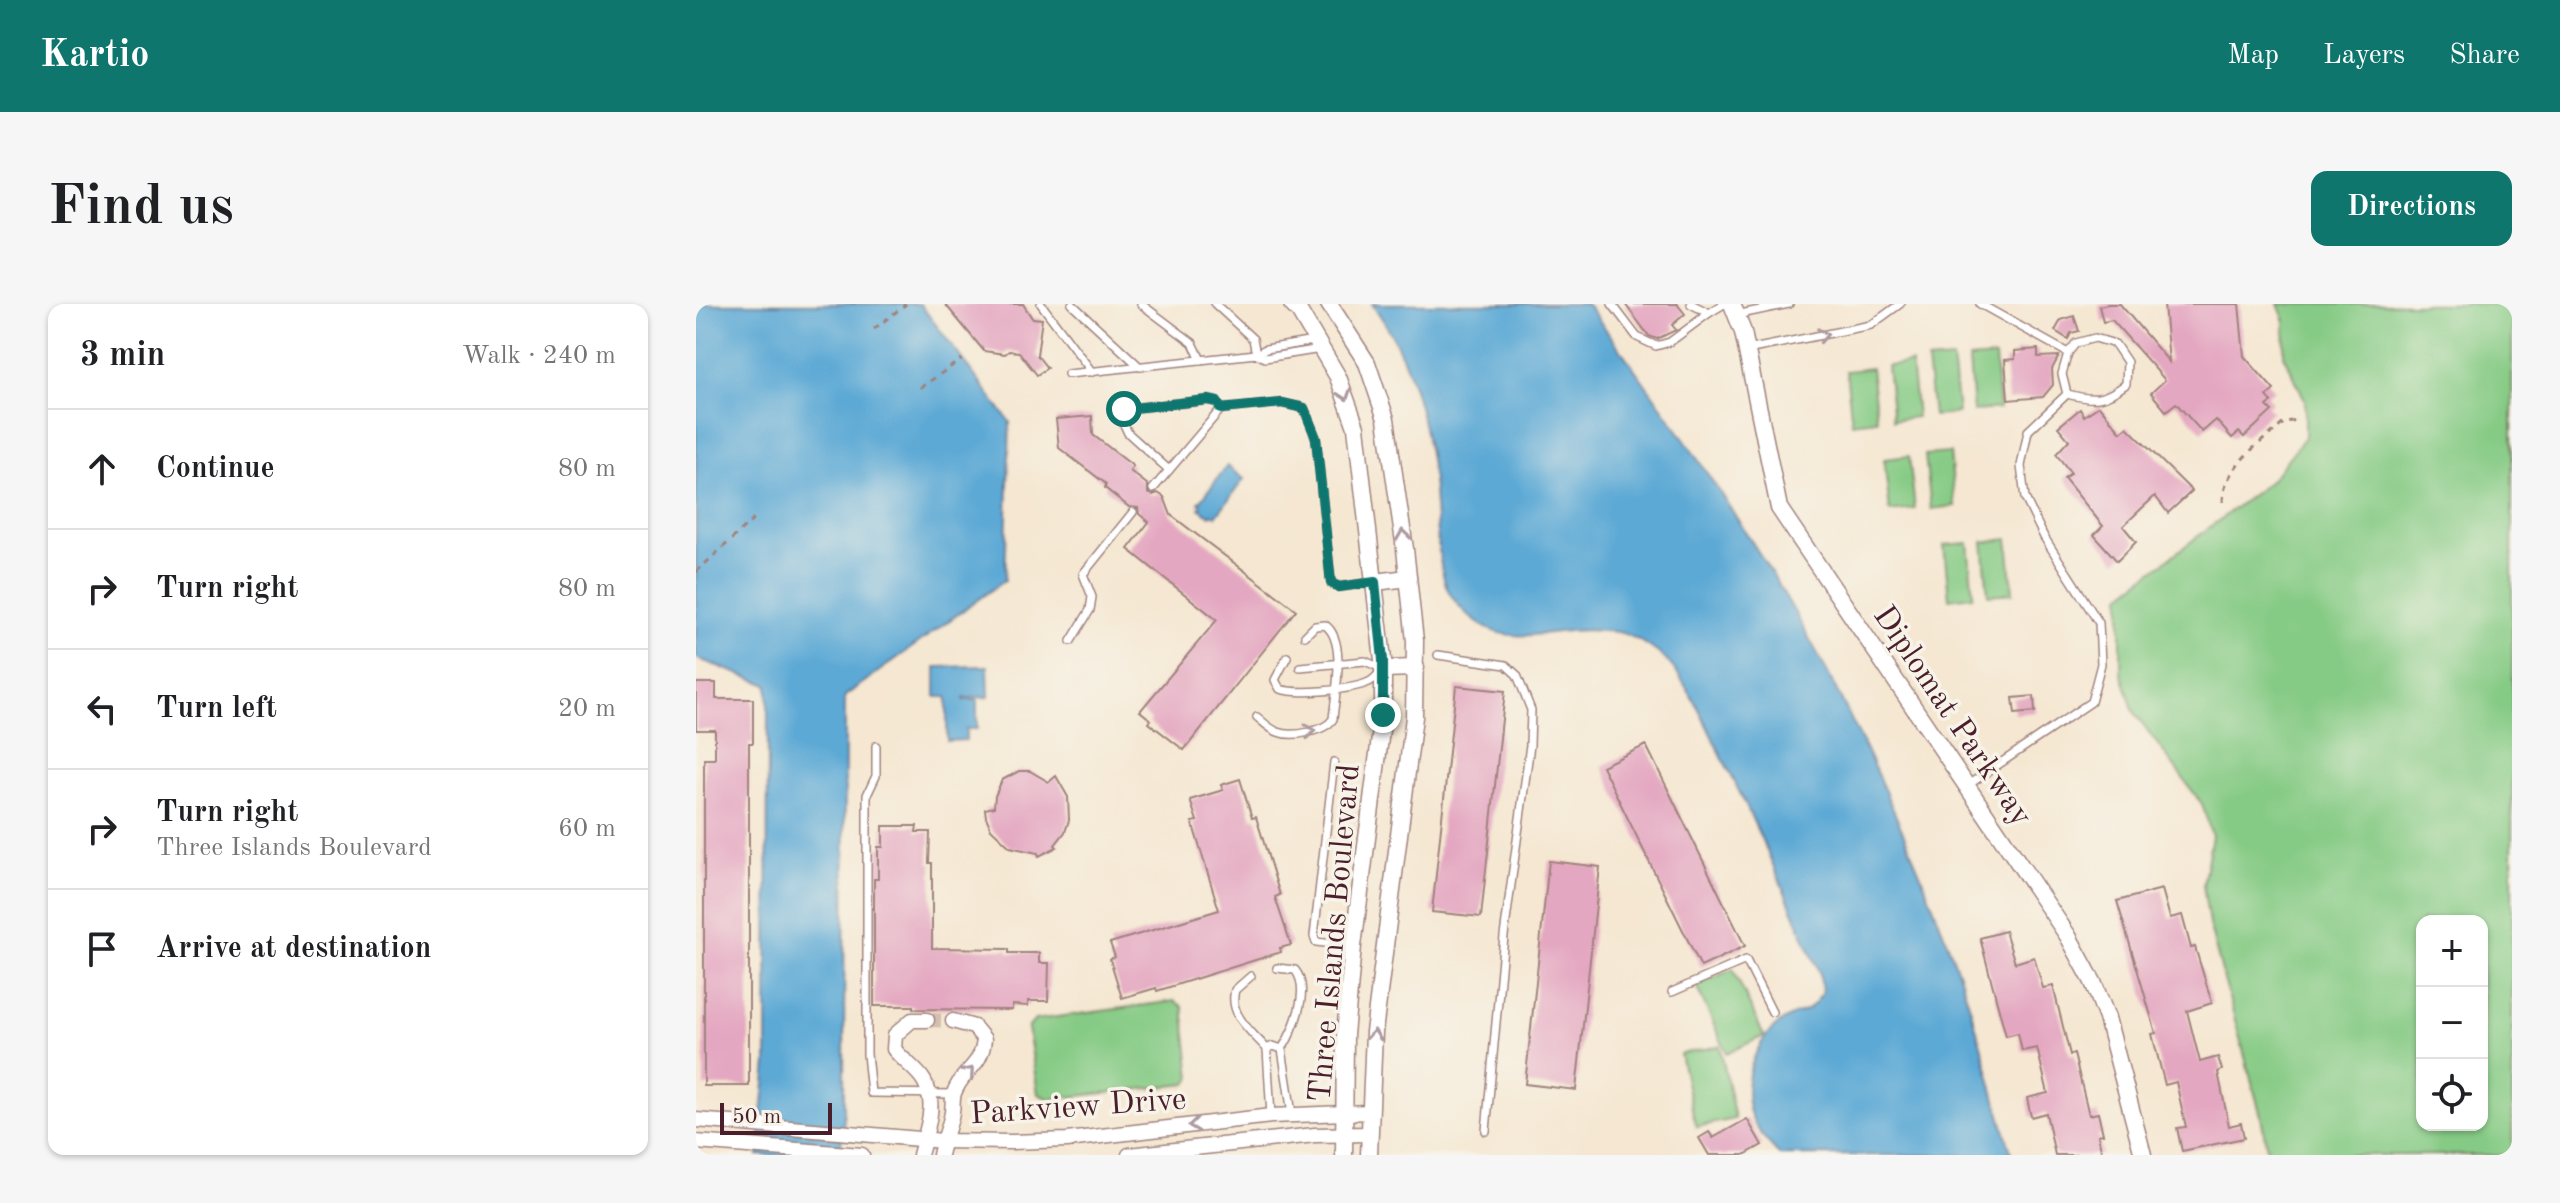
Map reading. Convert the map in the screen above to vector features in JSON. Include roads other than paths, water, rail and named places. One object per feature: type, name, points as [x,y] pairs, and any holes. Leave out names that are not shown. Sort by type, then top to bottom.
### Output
[{"type":"street","name":"Three Islands Boulevard","points":[[1292,304],[1338,377],[1356,427],[1383,669],[1383,715],[1353,946],[1345,1035],[1344,1155]]},
{"type":"street","name":"Three Islands Boulevard","points":[[1329,304],[1367,363],[1386,419],[1408,578],[1416,668],[1414,717],[1374,1032],[1369,1155]]},
{"type":"street","name":"Diplomat Parkway","points":[[1731,308],[1747,350],[1779,508],[2068,936],[2093,982],[2107,1018],[2143,1155]]},
{"type":"street","points":[[1375,582],[1408,578]]},
{"type":"street","points":[[1383,669],[1416,668]]},
{"type":"street","points":[[920,1155],[930,1117],[929,1094],[924,1081],[894,1049],[895,1035],[903,1027],[912,1020],[927,1020]]},
{"type":"street","points":[[942,1148],[954,1094],[983,1053],[984,1039],[974,1027],[953,1021]]},
{"type":"street","name":"Parkview Drive","points":[[696,1120],[924,1139],[942,1148],[1012,1148],[1271,1116],[1369,1112]]},
{"type":"street","name":"Parkview Drive","points":[[1129,1155],[1315,1135],[1368,1134]]},
{"type":"street","points":[[696,1142],[862,1155]]},
{"type":"lane","points":[[1041,304],[1092,372]]},
{"type":"lane","points":[[1072,304],[1140,367]]},
{"type":"lane","points":[[1141,304],[1193,343],[1201,360]]},
{"type":"lane","points":[[1215,304],[1253,339],[1256,354]]},
{"type":"lane","points":[[1612,304],[1637,337],[1656,346],[1670,342],[1709,313],[1731,308],[1789,304]]},
{"type":"lane","points":[[1691,304],[1709,313]]},
{"type":"lane","points":[[1747,350],[1871,325],[1900,304]]},
{"type":"lane","points":[[1980,304],[2068,353]]},
{"type":"lane","points":[[2095,338],[2115,344],[2127,362],[2126,384],[2109,397],[2084,399],[2067,394],[2062,374],[2068,353],[2076,343],[2095,338]]},
{"type":"lane","points":[[1068,374],[1256,354],[1266,349],[1319,344]]},
{"type":"lane","points":[[1968,785],[2091,702],[2101,664],[2099,623],[2044,537],[2025,498],[2021,466],[2028,431],[2067,394]]},
{"type":"lane","points":[[1169,470],[1128,433],[1120,416],[1124,409],[1208,400],[1217,402],[1221,409]]},
{"type":"lane","points":[[1153,489],[1221,409],[1282,403],[1304,408],[1316,438],[1331,583],[1339,587],[1375,582]]},
{"type":"lane","points":[[1071,641],[1090,610],[1092,597],[1083,574],[1133,512]]},
{"type":"lane","points":[[1257,717],[1277,732],[1321,730],[1333,719],[1336,638],[1325,625],[1315,626],[1305,636]]},
{"type":"lane","points":[[1438,655],[1506,665],[1517,675],[1531,710],[1530,745],[1504,936],[1486,1131]]},
{"type":"lane","points":[[1287,657],[1275,680],[1280,689],[1294,693],[1369,682],[1383,669],[1365,661],[1300,667]]},
{"type":"lane","points":[[876,746],[876,776],[867,795],[867,1054],[871,1093],[954,1094]]},
{"type":"lane","points":[[1334,762],[1314,936],[1316,942],[1353,946]]},
{"type":"lane","points":[[1672,992],[1746,960],[1772,1012]]},
{"type":"lane","points":[[1277,968],[1295,970],[1301,984],[1293,1028],[1282,1049],[1292,1114]]},
{"type":"lane","points":[[1251,976],[1235,990],[1234,1006],[1239,1018],[1267,1049],[1271,1116]]},
{"type":"lane","points":[[1267,1049],[1273,1046],[1282,1049]]},
{"type":"water","points":[[696,304],[920,304],[1010,422],[1005,580],[845,696],[844,1118],[840,1155],[758,1155],[767,1063],[768,685],[696,658]]},
{"type":"water","points":[[1372,304],[1586,304],[1590,308],[1686,441],[1753,544],[1802,625],[1851,719],[1896,815],[1955,963],[2012,1155],[1780,1155],[1761,1134],[1751,1116],[1747,1097],[1753,1060],[1774,1028],[1809,1009],[1822,993],[1820,974],[1749,812],[1688,690],[1669,663],[1652,648],[1613,631],[1504,634],[1469,617],[1452,597],[1440,558],[1433,479],[1420,409],[1406,365]]},
{"type":"water","points":[[1227,466],[1244,479],[1216,516],[1210,516],[1200,508],[1202,505],[1199,503]]},
{"type":"water","points":[[988,666],[989,697],[964,698],[977,700],[977,729],[966,729],[966,740],[947,741],[947,697],[936,697],[936,667]]},
{"type":"tunnel","points":[[927,1020],[953,1021]]}]
